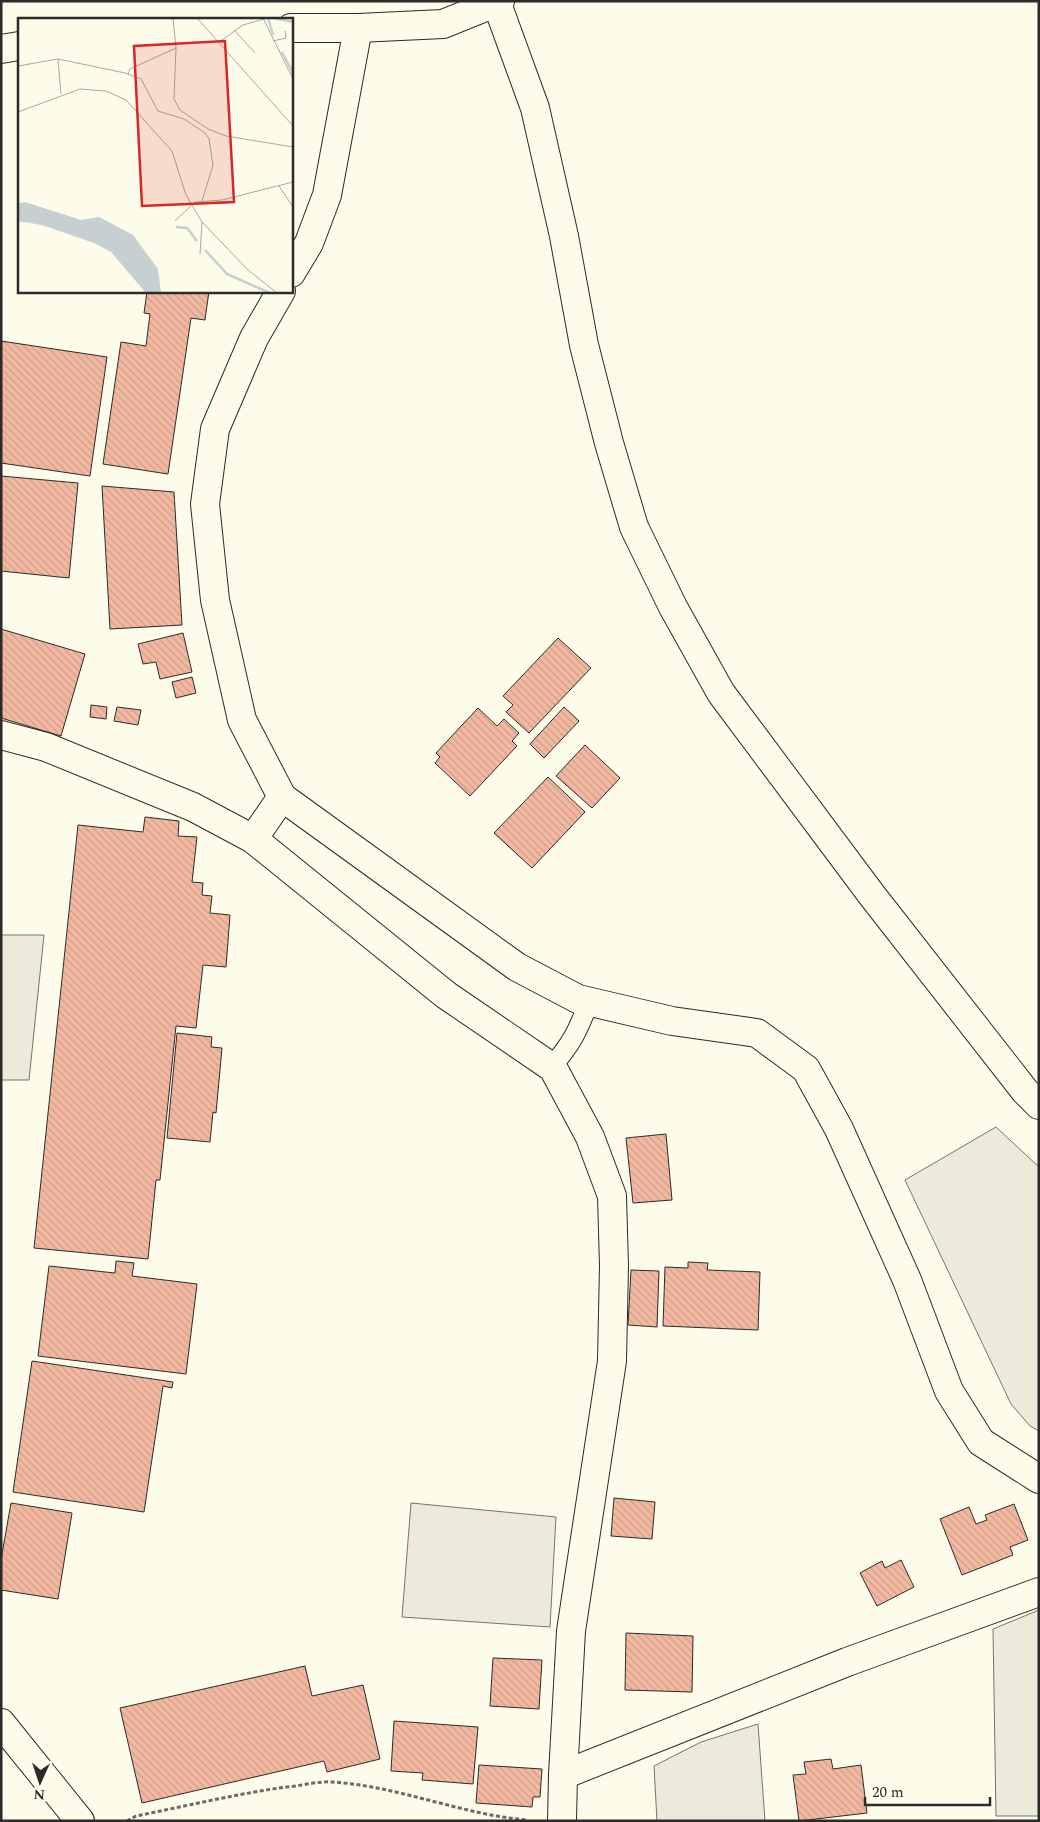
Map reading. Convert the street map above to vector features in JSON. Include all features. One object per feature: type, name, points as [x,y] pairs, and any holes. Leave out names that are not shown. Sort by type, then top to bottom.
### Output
[{"type":"street","points":[[292,28],[358,28],[443,24],[497,2],[535,108],[564,236],[584,345],[609,443],[634,527],[673,607],[721,692],[871,894],[1025,1091],[1039,1105]]},
{"type":"street","points":[[292,271],[309,243],[327,196],[358,28]]},
{"type":"street","points":[[1,49],[18,46]]},
{"type":"street","points":[[280,292],[254,338],[215,429],[205,504],[215,600],[242,720],[282,797],[517,966],[578,999],[672,1020],[757,1033],[806,1069],[839,1129],[907,1280],[950,1391],[981,1442],[1039,1479]]},
{"type":"street","points":[[1,734],[46,747],[193,806],[253,839],[446,995],[551,1067],[590,1137],[612,1196],[614,1266],[612,1361],[571,1630],[562,1774],[562,1821]]},
{"type":"street","points":[[253,839],[282,797]]},
{"type":"street","points":[[562,1774],[847,1662],[1039,1592]]},
{"type":"street","points":[[1,1723],[76,1820]]},
{"type":"lane","points":[[551,1067],[567,1049],[580,1027],[589,1002]]},
{"type":"path","points":[[127,1821],[136,1816],[250,1792],[330,1782],[391,1790],[434,1802],[528,1820]]},
{"type":"shaded area","points":[[1,935],[44,935],[29,1080],[1,1080]]},
{"type":"shaded area","points":[[996,1127],[1039,1167],[1039,1431],[1030,1426],[1011,1404],[905,1180]]},
{"type":"shaded area","points":[[411,1503],[556,1517],[550,1627],[402,1617]]},
{"type":"shaded area","points":[[1039,1610],[1039,1816],[996,1816],[993,1629]]},
{"type":"shaded area","points":[[758,1724],[765,1821],[657,1821],[654,1766],[701,1742]]},
{"type":"building","points":[[147,292],[209,292],[205,320],[191,318],[168,474],[103,464],[121,342],[146,346],[150,314],[144,313]]},
{"type":"building","points":[[1,341],[107,357],[90,476],[1,463]]},
{"type":"building","points":[[1,476],[78,483],[69,578],[1,571]]},
{"type":"building","points":[[102,486],[174,492],[182,625],[110,629]]},
{"type":"building","points":[[1,629],[85,654],[61,736],[1,718]]},
{"type":"building","points":[[183,633],[192,672],[160,679],[156,662],[143,664],[138,644]]},
{"type":"building","points":[[558,638],[591,668],[529,733],[506,712],[513,705],[503,696]]},
{"type":"building","points":[[192,677],[196,693],[176,698],[172,682]]},
{"type":"building","points":[[91,705],[107,707],[106,719],[90,717]]},
{"type":"building","points":[[117,707],[141,710],[138,725],[114,721]]},
{"type":"building","points":[[564,707],[579,721],[544,758],[530,744]]},
{"type":"building","points":[[478,708],[497,726],[504,719],[519,733],[512,741],[517,746],[470,796],[435,763],[440,757],[436,753]]},
{"type":"building","points":[[585,745],[620,778],[592,808],[556,776]]},
{"type":"building","points":[[548,777],[585,812],[532,868],[494,833]]},
{"type":"building","points":[[145,817],[179,821],[178,836],[197,837],[192,882],[203,883],[202,895],[212,896],[210,913],[230,915],[226,967],[203,965],[196,1028],[176,1026],[160,1180],[156,1180],[148,1259],[34,1248],[78,825],[143,832]]},
{"type":"building","points":[[177,1033],[212,1037],[211,1047],[222,1048],[216,1113],[213,1112],[210,1142],[167,1138]]},
{"type":"building","points":[[666,1134],[672,1200],[633,1203],[626,1138]]},
{"type":"building","points":[[116,1261],[134,1263],[132,1276],[197,1284],[186,1374],[38,1356],[49,1266],[115,1273]]},
{"type":"building","points":[[688,1262],[708,1263],[707,1270],[760,1272],[758,1330],[663,1326],[665,1267],[688,1268]]},
{"type":"building","points":[[631,1270],[659,1271],[657,1327],[628,1325]]},
{"type":"building","points":[[32,1361],[173,1382],[172,1388],[163,1386],[144,1512],[13,1492]]},
{"type":"building","points":[[614,1498],[655,1502],[652,1539],[611,1536]]},
{"type":"building","points":[[11,1503],[72,1513],[58,1599],[1,1590],[1,1560]]},
{"type":"building","points":[[1014,1504],[1028,1540],[1010,1547],[1013,1555],[962,1575],[940,1519],[969,1507],[976,1524],[987,1520],[985,1515]]},
{"type":"building","points":[[901,1560],[914,1587],[877,1606],[860,1573],[882,1561],[885,1568]]},
{"type":"building","points":[[626,1633],[693,1636],[692,1692],[625,1690]]},
{"type":"building","points":[[493,1658],[542,1660],[539,1709],[490,1706]]},
{"type":"building","points":[[305,1666],[312,1696],[363,1685],[380,1759],[327,1772],[324,1761],[142,1803],[120,1708]]},
{"type":"building","points":[[394,1721],[478,1727],[473,1784],[422,1780],[423,1773],[391,1771]]},
{"type":"building","points":[[831,1759],[833,1769],[861,1765],[867,1813],[799,1821],[793,1775],[806,1774],[804,1762]]},
{"type":"building","points":[[479,1765],[542,1769],[540,1797],[533,1797],[532,1807],[476,1803]]}]
